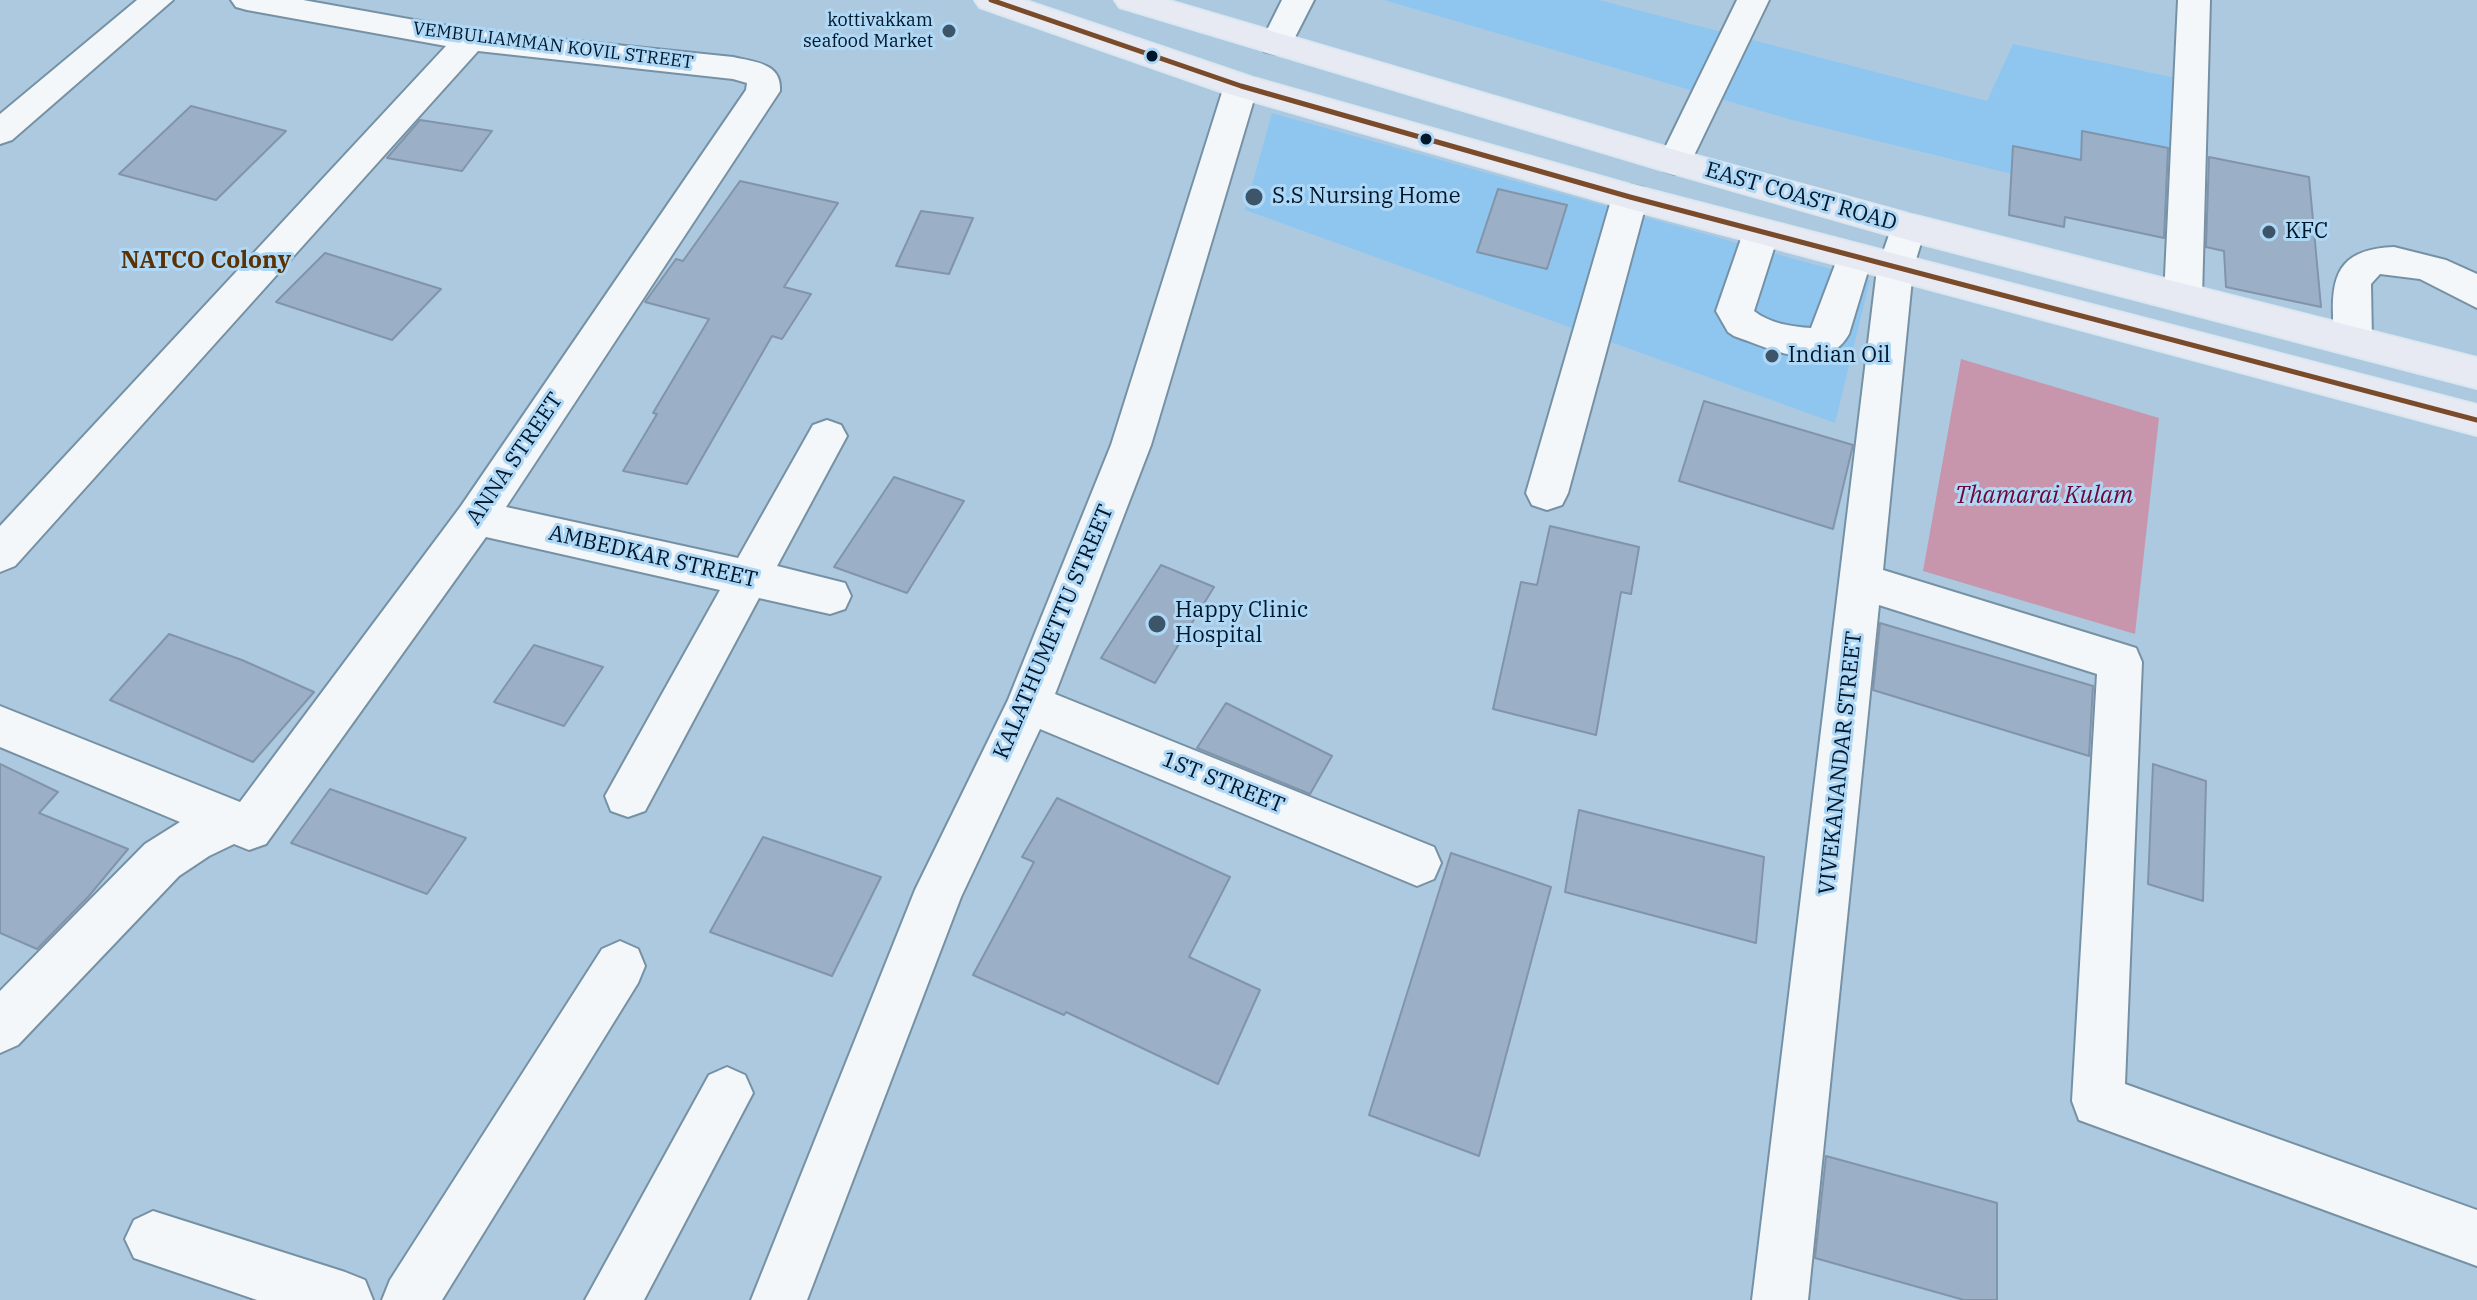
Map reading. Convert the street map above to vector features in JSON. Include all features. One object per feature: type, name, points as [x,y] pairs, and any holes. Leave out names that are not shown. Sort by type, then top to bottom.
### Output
[{"type":"main road","name":"EAST COAST ROAD","points":[[991,0],[1241,86],[1761,233],[2183,297],[2477,373]]},
{"type":"main road","name":"EAST COAST ROAD","points":[[1131,0],[1675,162],[1886,251],[2477,420]]},
{"type":"street","points":[[0,132],[157,0]]},
{"type":"street","name":"VEMBULIAMMAN KOVIL STREET","points":[[247,0],[470,40],[733,68],[756,73],[764,79]]},
{"type":"street","points":[[1276,44],[1298,0]]},
{"type":"street","points":[[1675,162],[1753,0]]},
{"type":"street","points":[[2183,297],[2194,0]]},
{"type":"street","points":[[0,554],[470,40]]},
{"type":"street","name":"ANNA STREET","points":[[241,824],[476,518],[752,108],[763,91],[764,79]]},
{"type":"street","name":"KALATHUMETTU STREET","points":[[782,1299],[939,890],[1029,704],[1131,445],[1241,86]]},
{"type":"street","points":[[1547,493],[1630,197]]},
{"type":"street","points":[[1761,233],[1735,311],[1747,326],[1793,341],[1818,343],[1830,334],[1886,251]]},
{"type":"street","name":"VIVEKANANDAR STREET","points":[[1780,1300],[1862,582],[1886,251]]},
{"type":"street","points":[[2353,341],[2353,278],[2362,266],[2380,260],[2407,262],[2458,279],[2477,294]]},
{"type":"street","points":[[628,796],[827,436]]},
{"type":"street","name":"AMBEDKAR STREET","points":[[476,518],[830,596]]},
{"type":"street","points":[[1862,582],[2120,662],[2098,1101],[2477,1238]]},
{"type":"street","name":"1ST STREET","points":[[1029,704],[1417,863]]},
{"type":"street","points":[[0,726],[241,824]]},
{"type":"street","points":[[0,1027],[162,860],[192,840],[241,824]]},
{"type":"street","points":[[410,1300],[620,966]]},
{"type":"street","points":[[613,1300],[727,1093]]},
{"type":"street","points":[[153,1239],[345,1300]]},
{"type":"shaded area","points":[[1384,0],[1599,0],[1987,101],[2013,44],[2191,81],[2206,250],[2187,217],[1792,120]]},
{"type":"shaded area","points":[[1272,113],[1870,280],[1835,423],[1245,210]]},
{"type":"water","name":"Thamarai Kulam","points":[[1961,359],[2159,418],[2135,634],[1923,571]]},
{"type":"building","points":[[191,106],[286,131],[216,200],[119,174]]},
{"type":"building","points":[[420,120],[492,131],[462,171],[387,158]]},
{"type":"building","points":[[2082,131],[2168,148],[2164,238],[2065,217],[2064,227],[2009,215],[2013,146],[2081,160]]},
{"type":"building","name":"KFC","points":[[2209,157],[2309,177],[2321,307],[2226,287],[2224,251],[2206,247]]},
{"type":"building","points":[[740,181],[838,203],[784,287],[811,294],[782,339],[772,336],[687,484],[623,471],[657,414],[653,413],[709,319],[645,302],[676,259],[683,261]]},
{"type":"building","points":[[1498,189],[1567,205],[1547,269],[1477,252]]},
{"type":"building","points":[[921,211],[973,218],[949,274],[896,266]]},
{"type":"building","points":[[325,253],[441,289],[392,340],[276,302]]},
{"type":"building","points":[[1704,401],[1853,445],[1833,529],[1679,481]]},
{"type":"building","points":[[894,477],[964,501],[907,593],[834,567]]},
{"type":"building","points":[[1550,526],[1639,547],[1631,594],[1621,592],[1596,735],[1493,709],[1521,582],[1537,585]]},
{"type":"building","points":[[1161,565],[1214,587],[1155,683],[1101,658]]},
{"type":"building","points":[[1880,623],[2093,686],[2089,756],[1873,690]]},
{"type":"building","points":[[169,634],[242,660],[314,692],[253,762],[110,700]]},
{"type":"building","points":[[534,645],[603,667],[564,726],[494,702]]},
{"type":"building","points":[[1226,703],[1332,756],[1310,794],[1197,748]]},
{"type":"building","points":[[0,764],[58,792],[39,813],[128,849],[88,897],[37,949],[0,933]]},
{"type":"building","points":[[2153,764],[2206,781],[2203,901],[2148,884]]},
{"type":"building","points":[[330,789],[466,838],[427,894],[291,843]]},
{"type":"building","points":[[1057,798],[1230,877],[1189,957],[1260,990],[1218,1084],[1066,1012],[1064,1015],[973,975],[1034,862],[1022,857]]},
{"type":"building","points":[[1579,810],[1764,857],[1756,943],[1565,892]]},
{"type":"building","points":[[763,837],[881,877],[832,976],[710,932]]},
{"type":"building","points":[[1451,853],[1551,887],[1479,1156],[1369,1115]]},
{"type":"building","points":[[1826,1156],[1997,1203],[1997,1300],[1964,1300],[1815,1258]]},
{"type":"transit line","points":[[991,0],[1241,86],[1630,197],[2477,420]]},
{"type":"place","name":"kottivakkam seafood Market","points":[[949,31]]},
{"type":"place","name":"S.S Nursing Home","points":[[1254,197]]},
{"type":"place","name":"KFC","points":[[2269,232]]},
{"type":"place","name":"Indian Oil","points":[[1772,356]]},
{"type":"place","name":"Happy Clinic Hospital","points":[[1157,624]]},
{"type":"district","name":"NATCO Colony","points":[[206,261]]}]
